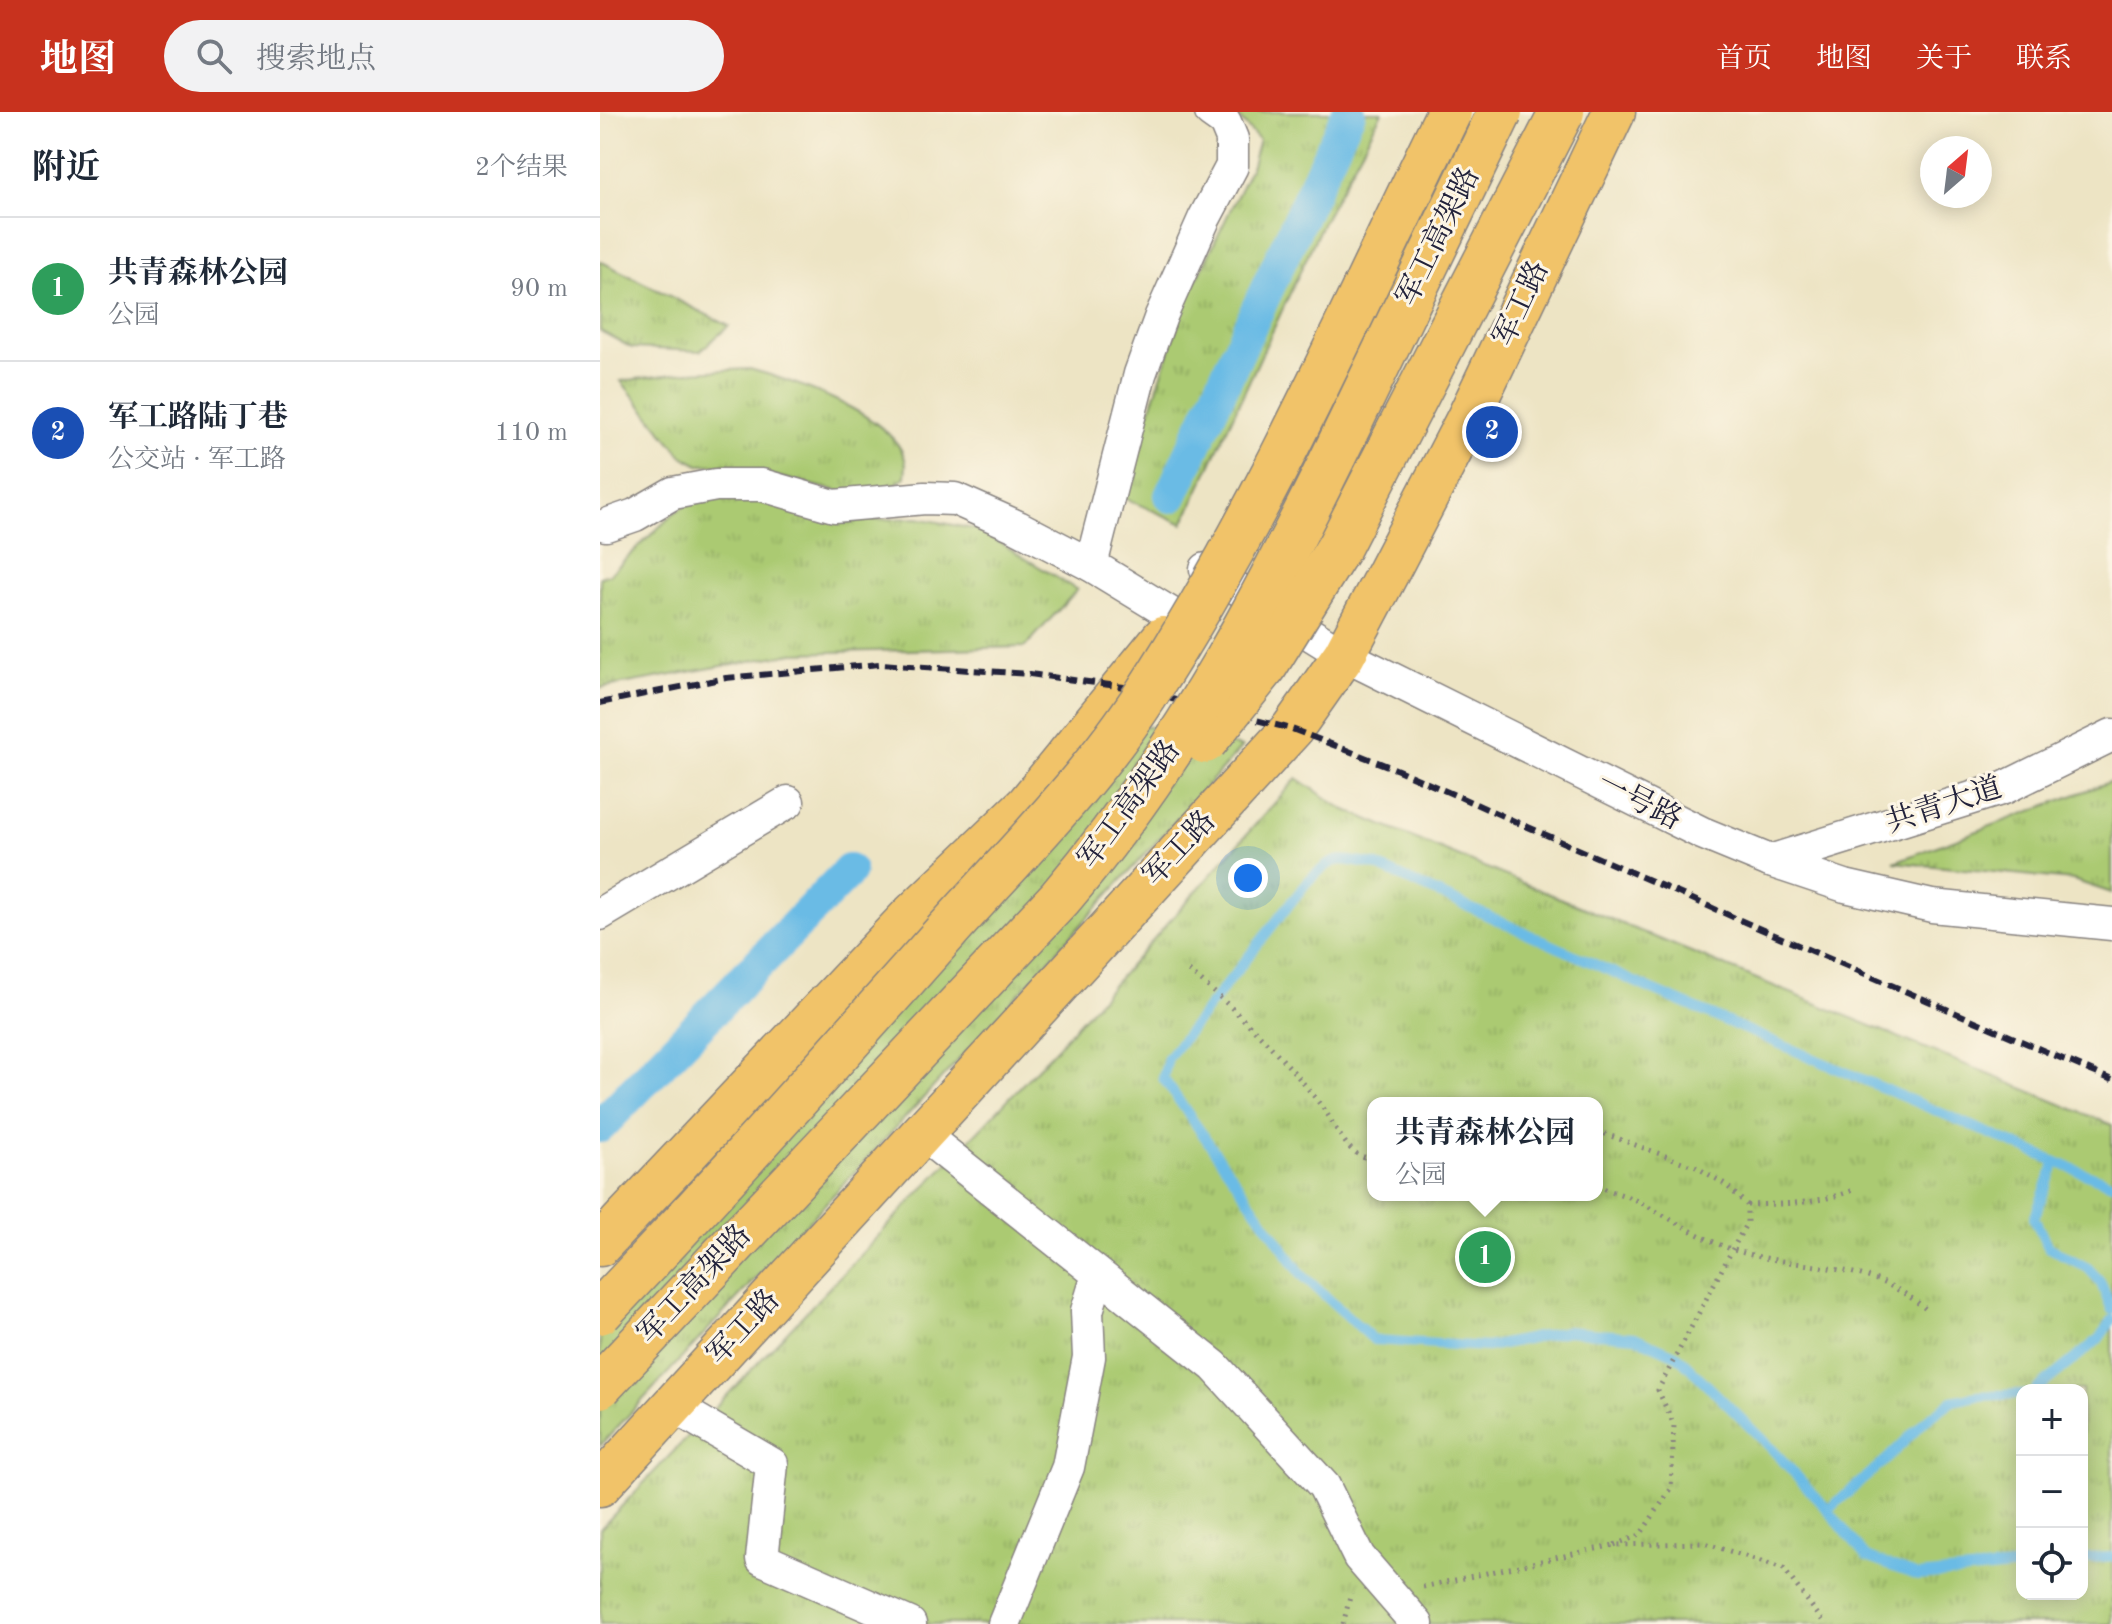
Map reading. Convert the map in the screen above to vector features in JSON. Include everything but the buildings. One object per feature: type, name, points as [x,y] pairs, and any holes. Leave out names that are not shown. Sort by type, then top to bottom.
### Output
[{"type":"highway","name":"军工高架路","points":[[600,1312],[721,1185],[1082,780],[1145,696],[1212,587],[1266,487],[1449,112]]},
{"type":"highway","name":"军工高架路","points":[[600,1386],[1060,898],[1109,841],[1193,718],[1249,624],[1310,506],[1500,112]]},
{"type":"highway","points":[[1109,841],[1214,732],[1265,666],[1339,547],[1562,112]]},
{"type":"main road","points":[[600,1245],[911,916],[1027,805],[1178,618],[1328,343],[1436,112]]},
{"type":"main road","name":"军工路","points":[[600,1485],[1292,729],[1344,655],[1467,420],[1614,112]]},
{"type":"street","points":[[1091,565],[1140,374],[1191,247],[1232,166],[1232,139],[1225,122],[1211,112]]},
{"type":"street","points":[[606,525],[635,515],[673,493],[716,485],[762,485],[834,506],[925,498],[955,499],[1091,565],[1178,618]]},
{"type":"street","name":"一号路","points":[[1206,569],[1344,655],[1702,833],[1770,861],[1845,886],[1932,906],[2112,924]]},
{"type":"street","name":"共青大道","points":[[1770,861],[2004,788],[2112,735]]},
{"type":"street","points":[[600,914],[788,802]]},
{"type":"street","points":[[922,1134],[1214,1366],[1324,1486],[1359,1557],[1417,1624]]},
{"type":"street","points":[[1004,1624],[1068,1467],[1089,1357],[1087,1311],[1098,1275]]},
{"type":"street","points":[[673,1406],[772,1464],[762,1559],[910,1624]]},
{"type":"path","points":[[1189,971],[1282,1060],[1323,1108],[1351,1150],[1367,1158]]},
{"type":"path","points":[[1603,1133],[1696,1167],[1725,1184],[1747,1205],[1805,1203],[1830,1199],[1853,1190]]},
{"type":"path","points":[[1603,1188],[1635,1200],[1694,1233],[1732,1249],[1851,1271],[1877,1279],[1908,1293],[1928,1311]]},
{"type":"path","points":[[1391,1594],[1614,1545],[1640,1535],[1671,1489],[1674,1425],[1658,1390],[1747,1222],[1747,1205]]},
{"type":"path","points":[[1614,1545],[1704,1543],[1783,1568],[1825,1624]]},
{"type":"green space","points":[[1233,112],[1382,112],[1323,222],[1183,524],[1122,497],[1184,306],[1252,165],[1259,140]]},
{"type":"green space","points":[[600,261],[729,326],[700,351],[632,348],[600,331]]},
{"type":"green space","points":[[750,369],[814,391],[861,413],[896,442],[905,459],[905,477],[885,492],[846,493],[728,465],[699,465],[682,456],[621,381],[688,372]]},
{"type":"green space","points":[[739,490],[839,521],[918,518],[979,530],[1077,590],[1025,647],[794,653],[600,688],[600,577],[610,574],[674,513],[699,497]]},
{"type":"green space","points":[[1140,725],[1242,747],[965,1053],[600,1446],[600,1315]]},
{"type":"green space","points":[[1297,778],[1343,809],[2112,1125],[2112,1624],[600,1624],[600,1529],[1052,1053]]},
{"type":"green space","points":[[2112,781],[2112,893],[2073,880],[1894,862]]},
{"type":"waterway","points":[[1171,496],[1349,112]]},
{"type":"waterway","points":[[2016,1567],[1918,1576],[1866,1557],[1772,1449],[1678,1356],[1635,1337],[1567,1331],[1487,1347],[1374,1340],[1302,1275],[1163,1078],[1168,1058],[1308,881],[1332,862],[1353,861],[1375,865],[1648,988],[2056,1162],[2034,1218],[2048,1247],[2088,1268],[2100,1281],[2112,1310]]},
{"type":"waterway","points":[[600,1126],[849,871]]},
{"type":"waterway","points":[[2056,1162],[2112,1184]]},
{"type":"waterway","points":[[2043,1384],[2098,1340],[2112,1320]]},
{"type":"waterway","points":[[1828,1510],[1924,1422],[1952,1401],[2016,1394]]},
{"type":"waterway","points":[[2088,1558],[2112,1557]]},
{"type":"railway","points":[[600,703],[726,678],[880,664],[1030,674],[1124,687],[1292,729],[1398,770],[2112,1080]]},
{"type":"place","name":"军工路陆丁巷","points":[[1492,432]]},
{"type":"place","name":"共青森林公园","points":[[1485,1257]]}]
